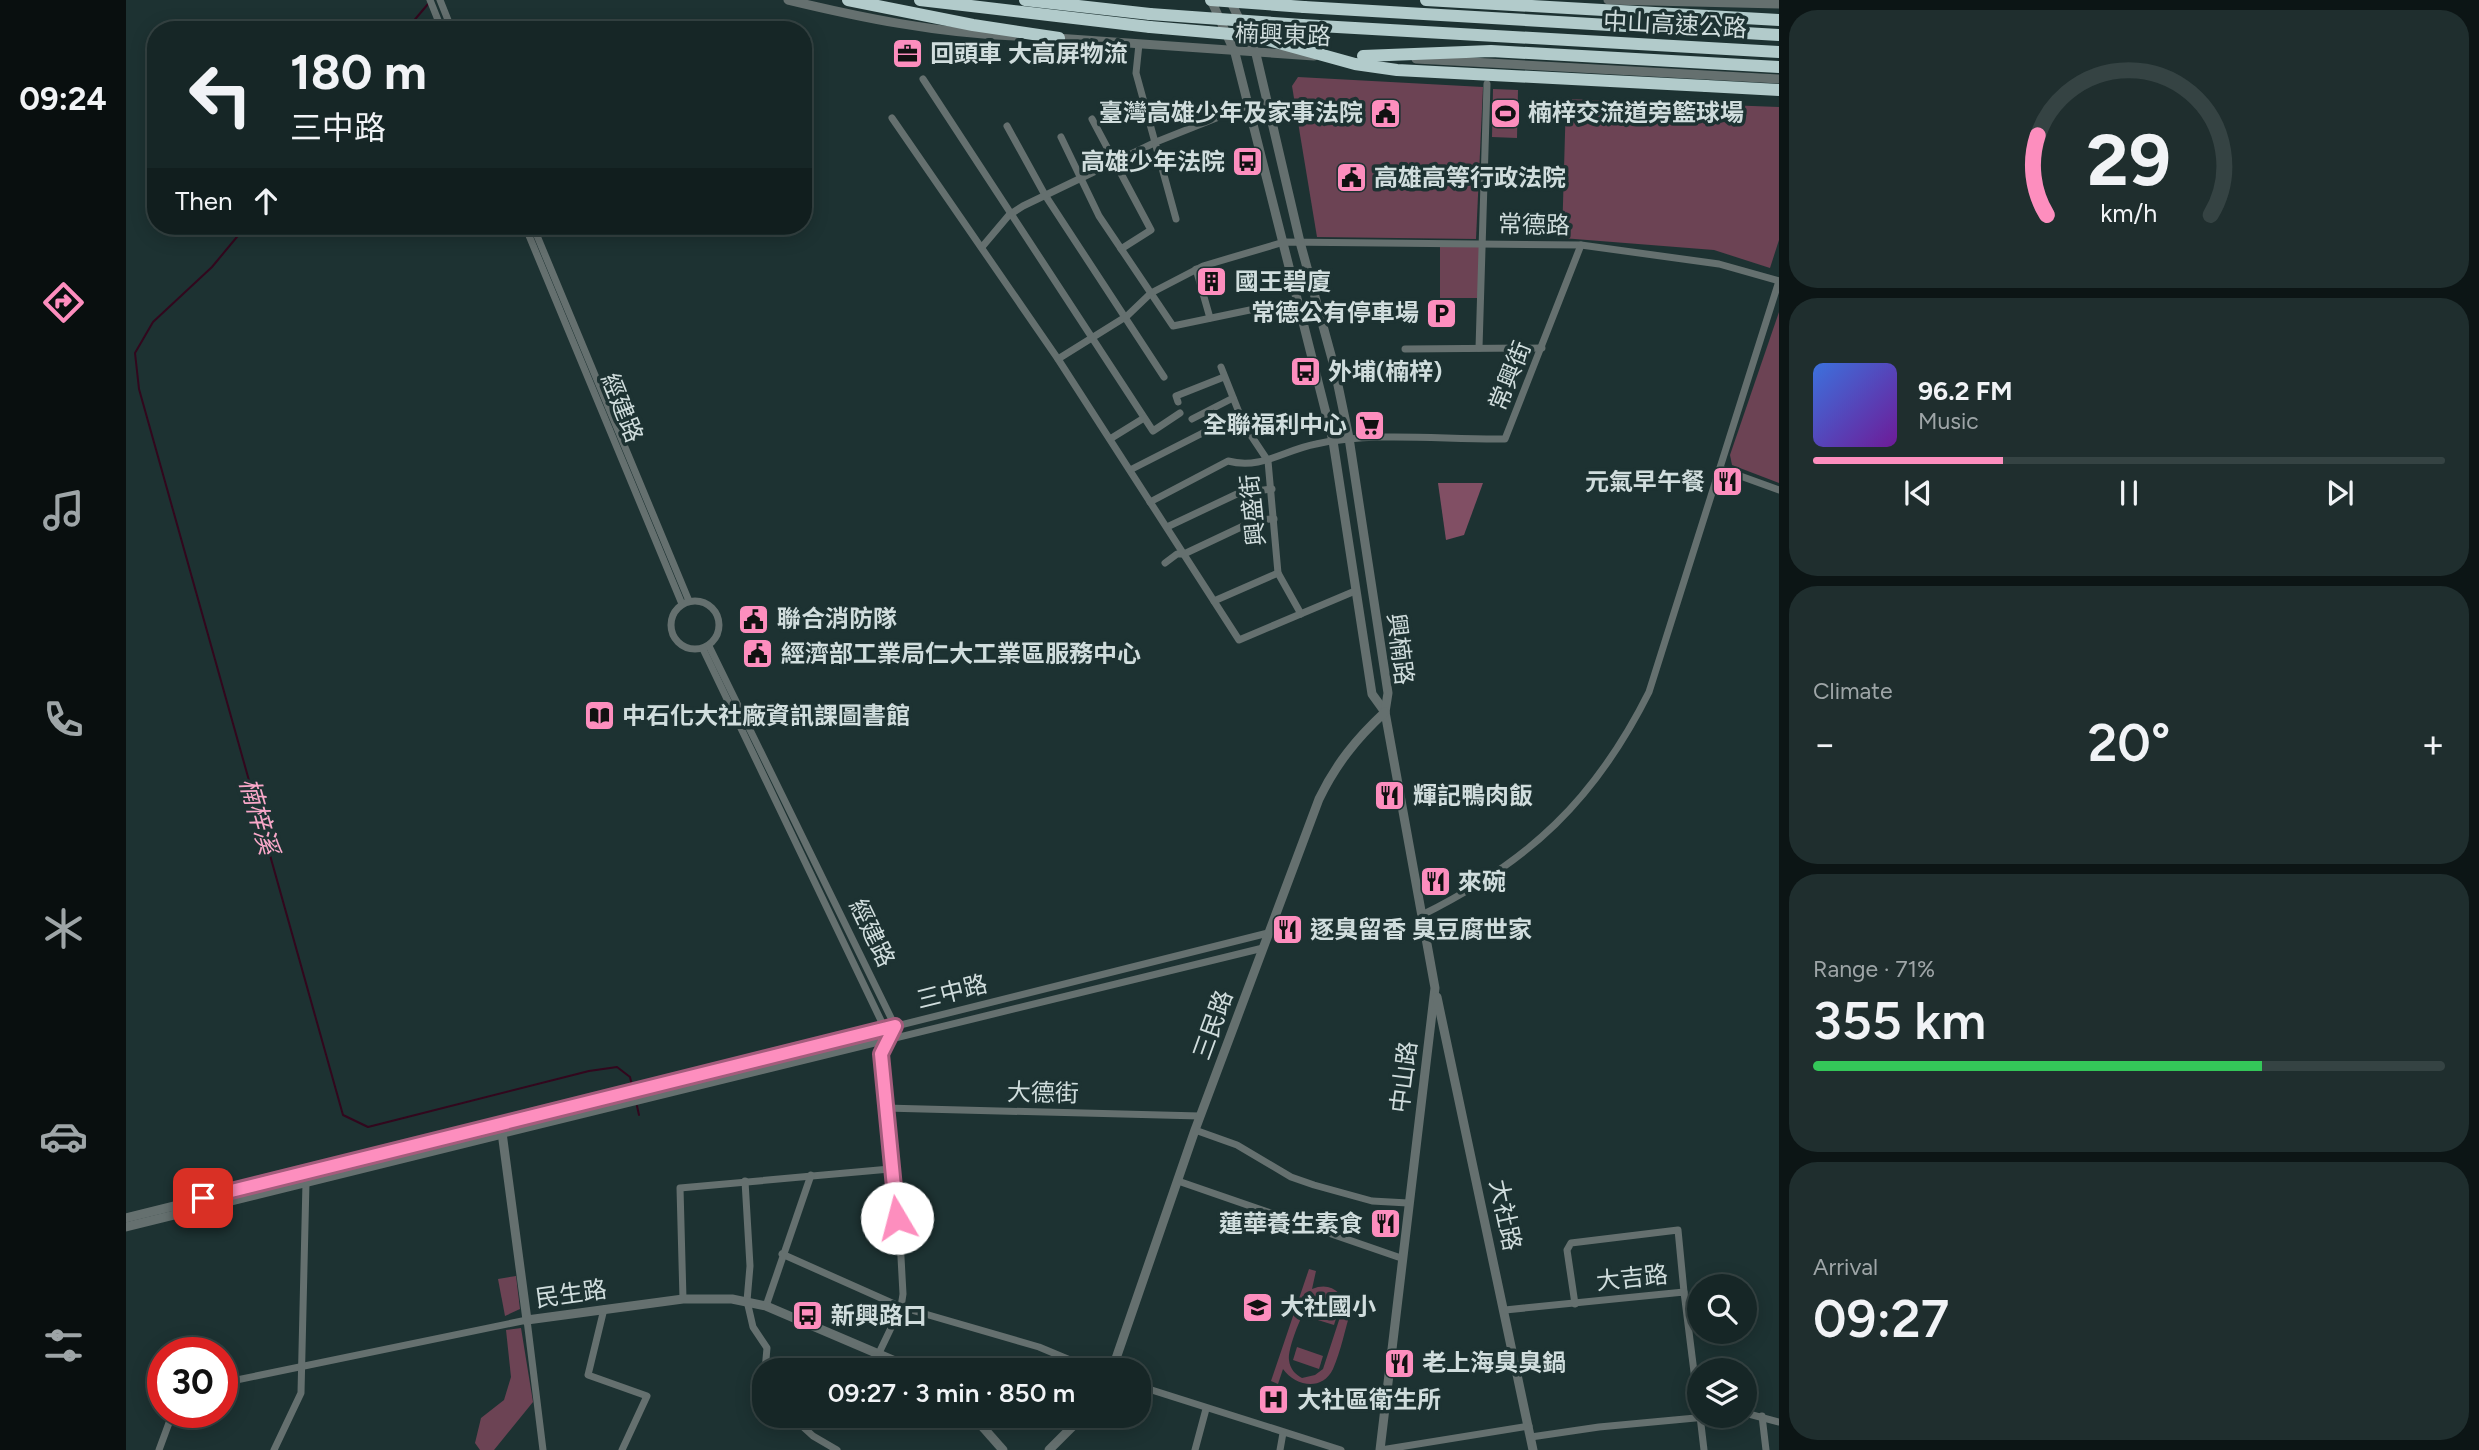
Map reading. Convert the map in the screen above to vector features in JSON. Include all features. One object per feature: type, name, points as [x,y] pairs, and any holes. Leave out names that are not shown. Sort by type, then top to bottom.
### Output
[{"type":"highway","points":[[848,0],[973,25],[1059,38]]},
{"type":"highway","points":[[920,0],[1150,21],[1254,36],[1355,64],[1387,69],[1779,90]]},
{"type":"highway","name":"中山高速公路","points":[[1025,0],[1150,21],[1302,25],[1779,51]]},
{"type":"highway","name":"中山高速公路","points":[[1211,0],[1779,35]]},
{"type":"highway","points":[[1426,0],[1779,20]]},
{"type":"highway","points":[[1363,56],[1491,51],[1779,66]]},
{"type":"street","points":[[430,0],[439,21]]},
{"type":"street","points":[[440,0],[448,21]]},
{"type":"street","name":"楠興東路","points":[[788,0],[874,20],[961,34],[1059,38],[1235,53],[1363,56],[1779,79]]},
{"type":"street","name":"興楠路","points":[[1211,0],[1235,53],[1333,441],[1372,694],[1385,712]]},
{"type":"street","name":"興楠路","points":[[1230,0],[1256,54],[1300,242],[1334,366],[1349,438],[1388,693],[1385,712]]},
{"type":"street","points":[[1608,0],[1779,4]]},
{"type":"street","points":[[1139,44],[1136,73],[1176,219]]},
{"type":"street","points":[[923,79],[1153,431],[1180,413]]},
{"type":"street","points":[[1479,348],[1487,84]]},
{"type":"street","points":[[982,247],[1010,215],[1045,195],[1156,142],[1249,105]]},
{"type":"street","points":[[892,118],[1058,359],[1239,640],[1355,591]]},
{"type":"street","points":[[1092,119],[1151,230],[1121,249]]},
{"type":"street","points":[[1007,126],[1045,195],[1164,377]]},
{"type":"street","points":[[1061,137],[1099,216],[1172,326],[1298,300]]},
{"type":"street","name":"經建路","points":[[529,235],[686,603]]},
{"type":"street","name":"經建路","points":[[537,235],[686,603]]},
{"type":"street","name":"常德路","points":[[1058,359],[1126,316],[1152,293],[1196,269],[1284,242],[1581,246],[1719,264],[1779,281]]},
{"type":"street","name":"常興街","points":[[1150,502],[1227,461],[1243,465],[1268,461],[1313,444],[1349,438],[1505,439],[1581,246]]},
{"type":"street","points":[[1196,269],[1210,318]]},
{"type":"street","points":[[1422,915],[1476,888],[1530,847],[1576,806],[1606,768],[1649,692],[1779,281]]},
{"type":"street","points":[[1405,349],[1542,348]]},
{"type":"street","name":"興盛街","points":[[1221,367],[1240,414],[1268,461],[1278,573],[1301,614]]},
{"type":"street","points":[[1178,402],[1176,396],[1224,377]]},
{"type":"street","points":[[1192,419],[1233,398]]},
{"type":"street","points":[[1130,470],[1240,414]]},
{"type":"street","points":[[1110,439],[1144,418]]},
{"type":"street","points":[[1721,469],[1779,490]]},
{"type":"street","points":[[1167,527],[1239,493],[1272,489]]},
{"type":"street","points":[[1166,562],[1177,554],[1184,554],[1256,520],[1274,519]]},
{"type":"street","points":[[1214,601],[1278,573]]},
{"type":"street","points":[[686,603],[705,603],[717,614],[720,628],[706,647],[689,649],[673,636],[671,622],[686,603]]},
{"type":"street","name":"經建路","points":[[706,647],[895,1026]]},
{"type":"street","name":"經建路","points":[[706,647],[886,1028],[887,1038]]},
{"type":"street","name":"中山路","points":[[1381,1450],[1401,1258],[1435,988],[1385,712]]},
{"type":"street","name":"三民路","points":[[1116,1358],[1200,1116],[1331,774],[1353,742],[1385,712]]},
{"type":"street","name":"三中路","points":[[502,1130],[646,1088],[1268,933]]},
{"type":"street","points":[[126,1217],[649,1098],[1263,948]]},
{"type":"street","name":"大社路","points":[[1435,988],[1506,1310],[1533,1450]]},
{"type":"street","points":[[879,1353],[901,1307],[900,1239],[890,1169],[881,1054],[895,1026]]},
{"type":"street","name":"大德街","points":[[886,1108],[1200,1116]]},
{"type":"street","points":[[126,1227],[502,1130]]},
{"type":"street","points":[[502,1130],[543,1450]]},
{"type":"street","points":[[1195,1130],[1237,1145],[1291,1177],[1314,1185],[1372,1201],[1408,1203]]},
{"type":"street","points":[[683,1299],[680,1188],[890,1169]]},
{"type":"street","points":[[766,1306],[811,1175]]},
{"type":"street","points":[[745,1181],[750,1266],[747,1301],[753,1326],[767,1348],[766,1358]]},
{"type":"street","points":[[1178,1181],[1401,1258]]},
{"type":"street","points":[[274,1450],[301,1393],[306,1182]]},
{"type":"street","points":[[1575,1304],[1567,1250],[1571,1244],[1678,1230],[1684,1292]]},
{"type":"street","points":[[782,1254],[901,1307],[1039,1347],[1065,1358]]},
{"type":"street","name":"大吉路","points":[[1506,1310],[1684,1292],[1693,1358]]},
{"type":"street","name":"民生路","points":[[238,1380],[527,1320],[683,1299],[719,1297],[766,1306],[890,1358]]},
{"type":"street","points":[[604,1309],[588,1375],[647,1396],[622,1450]]},
{"type":"street","points":[[1151,1390],[1341,1450]]},
{"type":"street","points":[[1195,1450],[1206,1409]]},
{"type":"street","points":[[1757,1415],[1779,1422]]},
{"type":"street","points":[[1762,1416],[1766,1450]]},
{"type":"street","points":[[1531,1437],[1687,1417]]},
{"type":"street","points":[[1381,1450],[1529,1426]]},
{"type":"street","points":[[159,1450],[167,1428]]},
{"type":"street","points":[[804,1428],[837,1450]]},
{"type":"street","points":[[984,1428],[1003,1450]]},
{"type":"street","points":[[1049,1450],[1071,1428]]},
{"type":"street","name":"大吉路","points":[[1701,1428],[1704,1450]]},
{"type":"street","points":[[1280,1450],[1283,1433]]},
{"type":"shaded area","points":[[1298,77],[1483,87],[1476,239],[1317,237],[1292,86]]},
{"type":"shaded area","name":"楠梓交流道旁籃球場","points":[[1493,89],[1518,90],[1517,138],[1492,137]]},
{"type":"shaded area","points":[[1566,99],[1779,107],[1779,240],[1770,268],[1714,250],[1562,238]]},
{"type":"shaded area","points":[[1440,243],[1482,244],[1480,298],[1440,298]]},
{"type":"shaded area","points":[[1779,312],[1779,483],[1732,465],[1730,455]]},
{"type":"shaded area","points":[[1438,483],[1483,483],[1464,535],[1446,540]]},
{"type":"shaded area","points":[[1309,1269],[1316,1271],[1312,1289],[1325,1287],[1335,1290],[1351,1310],[1333,1369],[1316,1384],[1301,1383],[1283,1369],[1278,1384],[1271,1381]],"holes":[[[1315,1297],[1335,1300],[1341,1314],[1323,1369],[1315,1375],[1302,1378],[1290,1366],[1289,1354],[1306,1308]]]},
{"type":"shaded area","points":[[516,1276],[520,1309],[505,1316],[498,1279]]},
{"type":"shaded area","points":[[1312,1304],[1338,1312],[1334,1325],[1308,1317]]},
{"type":"shaded area","points":[[521,1328],[533,1402],[494,1450],[480,1450],[475,1443],[481,1418],[504,1400],[511,1377],[506,1330]]},
{"type":"shaded area","points":[[1297,1347],[1323,1356],[1319,1369],[1293,1360]]},
{"type":"waterway","name":"楠梓溪","points":[[414,21],[428,4]]},
{"type":"waterway","name":"楠梓溪","points":[[239,235],[212,267],[153,322],[135,353],[139,389],[343,1115],[368,1127],[589,1071],[617,1067],[630,1077],[633,1090]]},
{"type":"waterway","name":"楠梓溪","points":[[637,1106],[639,1115]]},
{"type":"place","name":"回頭車 大高屏物流","points":[[907,54]]},
{"type":"place","name":"臺灣高雄少年及家事法院","points":[[1386,113]]},
{"type":"place","name":"楠梓交流道旁籃球場","points":[[1505,113]]},
{"type":"place","name":"高雄少年法院","points":[[1248,162]]},
{"type":"place","name":"高雄高等行政法院","points":[[1351,178]]},
{"type":"place","name":"國王碧廈","points":[[1212,282]]},
{"type":"place","name":"常德公有停車場","points":[[1442,313]]},
{"type":"place","name":"外埔(楠梓)","points":[[1305,372]]},
{"type":"place","name":"全聯福利中心","points":[[1370,425]]},
{"type":"place","name":"元氣早午餐","points":[[1728,482]]},
{"type":"place","name":"聯合消防隊","points":[[754,619]]},
{"type":"place","name":"經濟部工業局仁大工業區服務中心","points":[[758,654]]},
{"type":"place","name":"中石化大社廠資訊課圖書館","points":[[599,716]]},
{"type":"place","name":"輝記鴨肉飯","points":[[1390,796]]},
{"type":"place","name":"來碗","points":[[1435,882]]},
{"type":"place","name":"逐臭留香 臭豆腐世家","points":[[1287,930]]},
{"type":"place","name":"蓮華養生素食","points":[[1386,1224]]},
{"type":"place","name":"大社國小","points":[[1257,1307]]},
{"type":"place","name":"新興路口","points":[[808,1316]]},
{"type":"place","name":"老上海臭臭鍋","points":[[1399,1363]]},
{"type":"place","name":"大社區衛生所","points":[[1274,1400]]},
{"type":"route","points":[[203,1198],[895,1026],[881,1054],[881,1073],[897,1218]]}]
